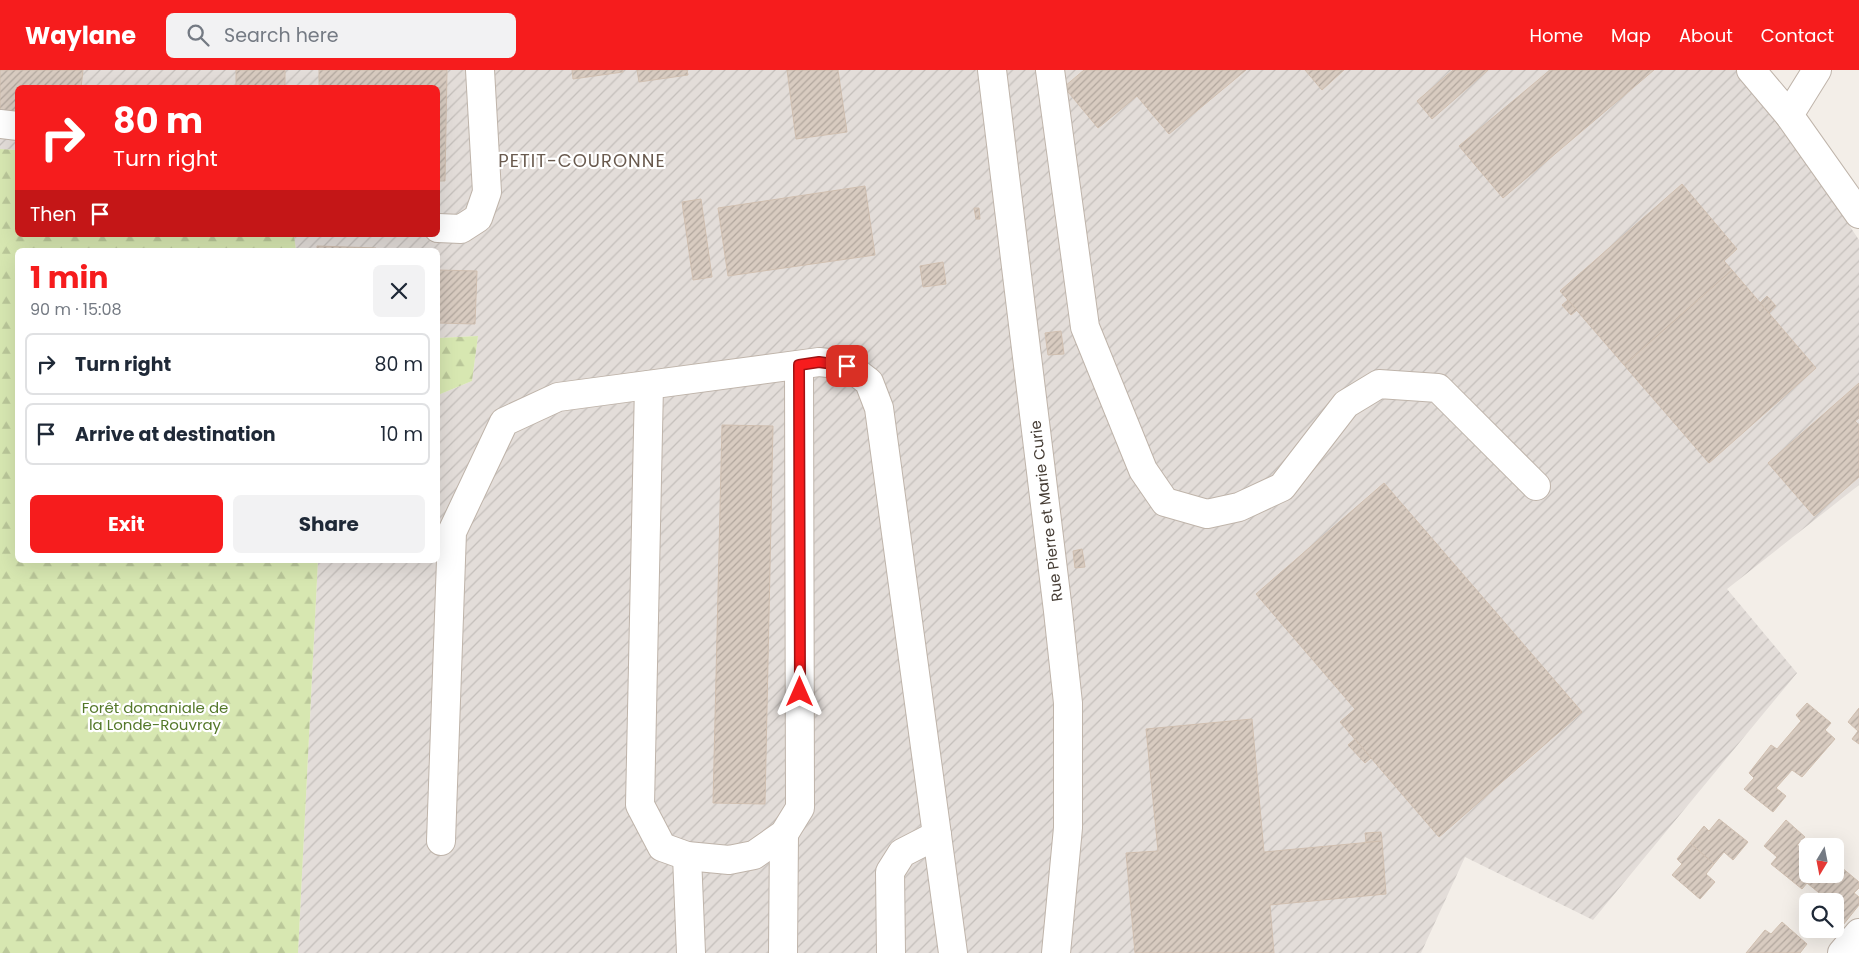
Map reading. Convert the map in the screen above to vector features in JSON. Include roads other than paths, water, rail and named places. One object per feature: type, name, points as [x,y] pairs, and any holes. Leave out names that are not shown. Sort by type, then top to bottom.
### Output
[{"type":"street","points":[[440,228],[461,229],[478,218],[487,192],[480,70]]},
{"type":"street","name":"Rue Pierre et Marie Curie","points":[[992,70],[1068,703],[1068,828],[1056,953]]},
{"type":"street","points":[[1050,70],[1084,327],[1143,470],[1165,502],[1207,514],[1239,507],[1282,487],[1346,404],[1379,384],[1438,388],[1536,486]]},
{"type":"street","points":[[1751,70],[1788,115],[1859,214]]},
{"type":"street","points":[[1788,115],[1817,70]]},
{"type":"street","points":[[0,124],[15,126]]},
{"type":"street","points":[[441,841],[452,532],[504,422],[558,397],[819,362],[847,366],[869,382],[879,408],[953,953]]},
{"type":"street","points":[[649,385],[640,805],[662,846],[687,856],[730,860],[754,855],[784,834],[800,808],[799,365]]},
{"type":"street","points":[[783,953],[784,834]]},
{"type":"street","points":[[891,953],[890,872],[902,853],[937,835]]},
{"type":"street","points":[[687,856],[691,953]]},
{"type":"street","points":[[1842,953],[1859,934]]},
{"type":"district","name":"PETIT-COURONNE","points":[[582,160]]},
{"type":"park label","name":"Forêt domaniale de la Londe-Rouvray","points":[[155,716]]}]
